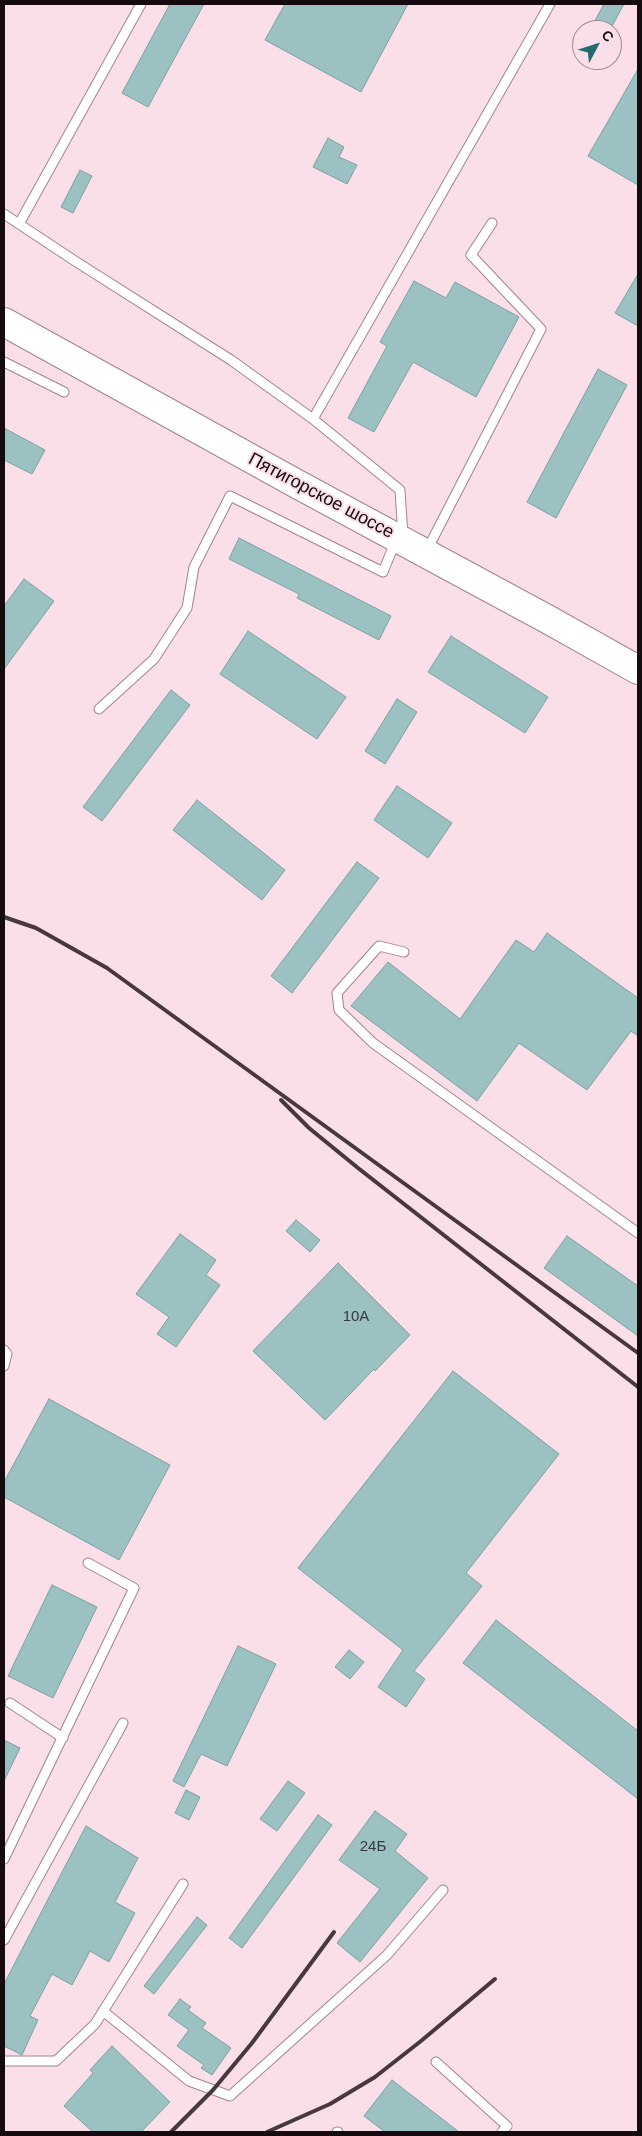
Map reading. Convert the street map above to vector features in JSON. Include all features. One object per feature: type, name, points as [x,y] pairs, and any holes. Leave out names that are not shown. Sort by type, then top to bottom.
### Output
[{"type":"main road","name":"Пятигорское шоссе","points":[[4,322],[638,670]]},
{"type":"lane","points":[[18,224],[141,4]]},
{"type":"lane","points":[[313,419],[550,4]]},
{"type":"lane","points":[[4,214],[231,360],[313,419],[400,490],[408,543]]},
{"type":"lane","points":[[99,709],[154,659],[187,608],[194,567],[230,496],[383,572],[408,543],[541,329],[471,255],[492,223]]},
{"type":"lane","points":[[4,362],[64,392]]},
{"type":"lane","points":[[404,952],[379,946],[337,994],[339,1010],[373,1043],[638,1233]]},
{"type":"lane","points":[[4,1350],[7,1354],[4,1366]]},
{"type":"lane","points":[[4,1859],[134,1588],[88,1563]]},
{"type":"lane","points":[[10,1703],[63,1738]]},
{"type":"lane","points":[[4,1940],[123,1723]]},
{"type":"lane","points":[[4,2061],[56,2061],[95,2024],[183,1884]]},
{"type":"lane","points":[[103,2011],[190,2081],[230,2096],[387,1954],[443,1890]]},
{"type":"lane","points":[[436,2062],[507,2126],[502,2132]]},
{"type":"building","points":[[170,4],[204,4],[148,107],[122,93]]},
{"type":"building","points":[[285,4],[408,4],[361,92],[265,40]]},
{"type":"building","points":[[604,4],[624,4],[615,20],[595,20]]},
{"type":"building","points":[[638,69],[638,185],[588,156]]},
{"type":"building","points":[[328,138],[344,147],[339,157],[357,165],[347,184],[313,167]]},
{"type":"building","points":[[80,170],[92,176],[73,213],[61,207]]},
{"type":"building","points":[[638,274],[638,326],[615,313]]},
{"type":"building","points":[[414,281],[446,298],[455,282],[519,317],[476,397],[413,362],[374,432],[348,418],[387,346],[380,342]]},
{"type":"building","points":[[598,369],[627,385],[556,518],[527,502]]},
{"type":"building","points":[[4,428],[45,450],[32,474],[4,460]]},
{"type":"building","points":[[239,538],[391,616],[379,640],[297,598],[299,594],[229,559]]},
{"type":"building","points":[[24,579],[54,601],[4,669],[4,606]]},
{"type":"building","points":[[248,631],[346,697],[317,739],[220,674]]},
{"type":"building","points":[[451,636],[548,697],[525,733],[428,672]]},
{"type":"building","points":[[171,690],[190,705],[102,821],[83,807]]},
{"type":"building","points":[[397,699],[417,712],[385,764],[365,751]]},
{"type":"building","points":[[397,786],[452,823],[428,858],[374,820]]},
{"type":"building","points":[[197,800],[285,870],[262,900],[173,830]]},
{"type":"building","points":[[357,862],[379,878],[292,993],[271,976]]},
{"type":"building","points":[[547,933],[638,998],[638,1036],[631,1031],[587,1090],[519,1043],[477,1101],[351,1006],[388,962],[460,1019],[516,940],[534,952]]},
{"type":"building","points":[[296,1220],[320,1240],[310,1252],[286,1231]]},
{"type":"building","points":[[180,1234],[216,1260],[206,1275],[220,1285],[176,1347],[157,1334],[169,1317],[136,1294]]},
{"type":"building","points":[[567,1236],[638,1286],[638,1336],[544,1268]]},
{"type":"building","points":[[338,1263],[410,1335],[325,1420],[253,1351]]},
{"type":"building","points":[[453,1371],[559,1454],[466,1573],[482,1586],[414,1671],[425,1679],[406,1707],[378,1687],[403,1650],[298,1568]]},
{"type":"building","points":[[49,1399],[170,1465],[119,1560],[4,1497],[4,1482]]},
{"type":"building","points":[[52,1585],[97,1607],[53,1698],[8,1676]]},
{"type":"building","points":[[496,1620],[638,1731],[638,1799],[463,1663]]},
{"type":"building","points":[[238,1646],[276,1664],[227,1766],[201,1754],[184,1787],[173,1781]]},
{"type":"building","points":[[349,1650],[364,1662],[350,1679],[335,1667]]},
{"type":"building","points":[[4,1740],[20,1748],[4,1781]]},
{"type":"building","points":[[288,1781],[305,1793],[277,1831],[260,1819]]},
{"type":"building","points":[[186,1790],[200,1797],[189,1820],[175,1813]]},
{"type":"building","points":[[375,1811],[407,1834],[395,1851],[428,1878],[360,1962],[337,1943],[380,1889],[339,1860]]},
{"type":"building","points":[[318,1815],[332,1825],[242,1948],[229,1938]]},
{"type":"building","points":[[86,1826],[138,1858],[115,1902],[135,1913],[109,1962],[90,1951],[72,1985],[52,1974],[30,2016],[38,2020],[22,2055],[4,2046],[4,1984]]},
{"type":"building","points":[[197,1917],[207,1925],[154,1994],[144,1986]]},
{"type":"building","points":[[180,1999],[191,2007],[188,2010],[206,2023],[202,2028],[231,2048],[212,2075],[201,2068],[204,2065],[177,2046],[189,2030],[168,2015]]},
{"type":"building","points":[[112,2046],[170,2102],[141,2132],[93,2132],[64,2106],[93,2073],[90,2070]]},
{"type":"building","points":[[392,2080],[459,2132],[385,2132],[364,2116]]},
{"type":"railway","points":[[4,917],[36,928],[107,968],[638,1353]]},
{"type":"railway","points":[[281,1100],[309,1128],[358,1168],[638,1387]]},
{"type":"railway","points":[[171,2132],[213,2090],[252,2043],[334,1932]]},
{"type":"railway","points":[[267,2132],[330,2104],[375,2077],[495,1979]]}]
